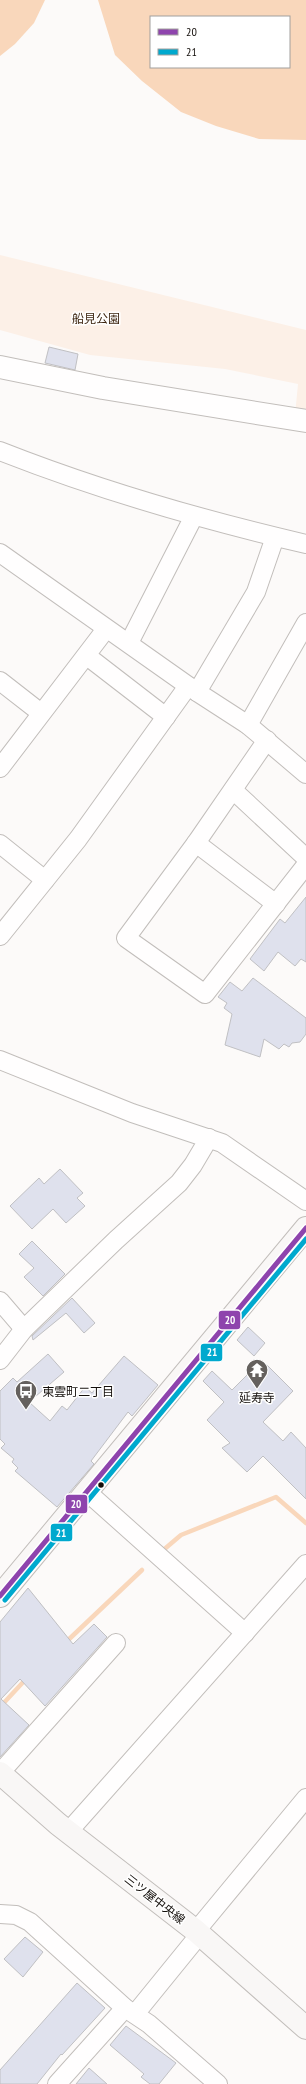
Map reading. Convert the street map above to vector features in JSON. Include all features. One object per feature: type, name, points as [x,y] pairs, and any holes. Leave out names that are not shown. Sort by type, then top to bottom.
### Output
[{"type":"main road","points":[[0,1596],[306,1228]]},
{"type":"main road","name":"三ツ屋中央線","points":[[0,1773],[68,1832],[198,1932],[306,2028]]},
{"type":"street","points":[[0,367],[103,388],[306,421]]},
{"type":"street","points":[[0,451],[37,465],[194,516],[306,544]]},
{"type":"street","points":[[129,643],[194,516]]},
{"type":"street","points":[[0,936],[78,839],[166,717],[193,689],[256,592],[275,537]]},
{"type":"street","points":[[0,553],[106,629],[129,643],[193,689],[248,725],[306,774]]},
{"type":"street","points":[[248,725],[306,623]]},
{"type":"street","points":[[0,768],[41,713],[87,656],[106,629]]},
{"type":"street","points":[[87,656],[166,717]]},
{"type":"street","points":[[0,681],[41,713]]},
{"type":"street","points":[[267,740],[196,843],[126,938],[205,994],[306,865]]},
{"type":"street","points":[[233,790],[306,858]]},
{"type":"street","points":[[196,843],[276,904]]},
{"type":"street","points":[[0,844],[45,880]]},
{"type":"street","points":[[0,1060],[132,1113],[209,1138],[234,1150],[306,1201]]},
{"type":"street","points":[[0,1360],[24,1329],[116,1240],[179,1183],[193,1165],[209,1138]]},
{"type":"street","points":[[0,1301],[24,1329]]},
{"type":"street","points":[[86,1491],[245,1633]]},
{"type":"street","points":[[68,1832],[306,1564]]},
{"type":"street","points":[[0,1773],[116,1643]]},
{"type":"street","points":[[58,2084],[130,2011],[198,1932],[306,1798]]},
{"type":"street","points":[[0,1914],[16,1915],[30,1922],[130,2011],[218,2084]]},
{"type":"green space","name":"船見公園","points":[[0,255],[306,330],[306,416],[295,415],[298,384],[225,369],[90,355],[0,330]]},
{"type":"shaded area","points":[[0,0],[45,0],[34,23],[15,44],[0,56]]},
{"type":"shaded area","points":[[98,0],[306,0],[306,140],[259,139],[216,126],[181,112],[142,81],[115,55]]},
{"type":"building","points":[[49,347],[78,354],[75,370],[45,363]]},
{"type":"building","points":[[306,897],[306,962],[301,959],[295,966],[278,952],[264,971],[250,959],[280,919],[285,923]]},
{"type":"building","points":[[253,978],[306,1018],[306,1034],[300,1042],[292,1043],[289,1047],[284,1044],[279,1049],[264,1039],[260,1057],[225,1045],[232,1014],[224,1008],[227,1003],[218,997],[230,982],[242,991]]},
{"type":"building","points":[[60,1169],[83,1193],[77,1198],[85,1206],[66,1223],[53,1209],[32,1229],[10,1206],[39,1178],[44,1184]]},
{"type":"building","points":[[32,1241],[65,1274],[43,1296],[24,1277],[34,1268],[19,1254]]},
{"type":"building","points":[[72,1298],[95,1323],[84,1333],[66,1313],[33,1340],[32,1336]]},
{"type":"building","points":[[248,1327],[265,1343],[254,1356],[237,1340]]},
{"type":"building","points":[[48,1354],[64,1372],[29,1402],[50,1421],[62,1406],[67,1410],[85,1387],[92,1393],[124,1356],[158,1385],[132,1416],[128,1412],[91,1461],[94,1464],[57,1507],[15,1471],[18,1468],[12,1462],[14,1459],[1,1448],[5,1444],[0,1439],[0,1391],[13,1378],[17,1382]]},
{"type":"building","points":[[262,1360],[293,1391],[263,1422],[283,1441],[291,1432],[306,1448],[306,1499],[263,1456],[247,1472],[222,1448],[230,1443],[207,1420],[224,1402],[203,1381],[212,1371],[232,1390]]},
{"type":"building","points":[[28,1588],[73,1644],[94,1624],[107,1637],[45,1706],[20,1679],[1,1699],[29,1725],[0,1757],[0,1622]]},
{"type":"building","points":[[25,1937],[43,1952],[23,1977],[4,1959]]},
{"type":"building","points":[[77,1983],[105,2008],[62,2055],[61,2054],[37,2084],[0,2084],[0,2070]]},
{"type":"building","points":[[126,2026],[176,2063],[159,2084],[150,2084],[141,2077],[144,2074],[110,2045]]},
{"type":"building","points":[[89,2068],[107,2084],[76,2084]]},
{"type":"waterway","points":[[161,1552],[181,1535],[276,1497],[306,1523]]},
{"type":"waterway","points":[[65,1643],[142,1570]]},
{"type":"waterway","points":[[0,1707],[26,1679]]},
{"type":"transit line","name":"20","points":[[0,1596],[306,1228]]},
{"type":"transit line","name":"21","points":[[5,1600],[306,1239]]},
{"type":"place","name":"延寿寺","points":[[257,1390]]},
{"type":"place","name":"東雲町二丁目","points":[[26,1410]]}]
